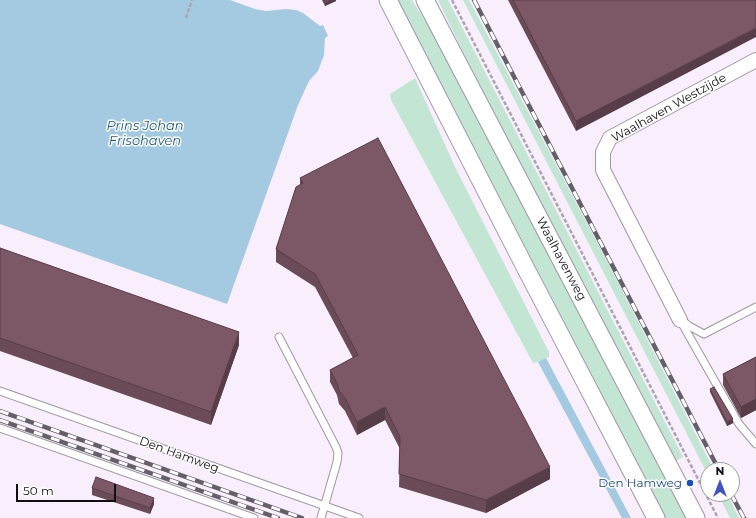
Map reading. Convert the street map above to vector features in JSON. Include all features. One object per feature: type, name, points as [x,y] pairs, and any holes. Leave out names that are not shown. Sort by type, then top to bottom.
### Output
[{"type":"street","points":[[388,0],[656,518]]},
{"type":"street","name":"Waalhavenweg","points":[[425,0],[696,518]]},
{"type":"street","name":"Waalhaven Westzijde","points":[[680,320],[603,170],[603,152],[610,138],[756,60]]},
{"type":"lane","points":[[680,320],[704,334],[756,307]]},
{"type":"lane","points":[[680,320],[739,424],[756,444]]},
{"type":"lane","points":[[279,337],[336,447],[338,454],[321,518]]},
{"type":"lane","name":"Den Hamweg","points":[[0,391],[359,518]]},
{"type":"lane","points":[[0,428],[254,518]]},
{"type":"path","points":[[186,18],[192,0]]},
{"type":"path","name":"Waalhavenweg","points":[[452,0],[718,518]]},
{"type":"green space","points":[[395,0],[412,0],[435,36],[687,518],[664,518]]},
{"type":"green space","points":[[438,0],[448,0],[683,457],[674,462],[467,60]]},
{"type":"green space","points":[[463,0],[469,0],[608,263],[710,462],[701,462]]},
{"type":"green space","points":[[415,78],[456,169],[549,352],[549,357],[533,363],[391,100],[390,94]]},
{"type":"green space","points":[[722,502],[731,502],[739,518],[730,518]]},
{"type":"water","name":"Prins Johan Frisohaven","points":[[0,0],[230,0],[255,9],[266,11],[286,9],[296,10],[303,13],[320,26],[323,25],[328,36],[325,38],[324,55],[318,71],[309,81],[298,105],[227,304],[0,224]]},
{"type":"water","points":[[546,358],[631,518],[622,518],[538,362]]},
{"type":"building","points":[[324,0],[331,0],[325,3]]},
{"type":"building","points":[[513,0],[756,0],[756,28],[576,121]]},
{"type":"building","points":[[378,138],[550,467],[486,500],[399,474],[400,437],[385,407],[357,422],[345,398],[339,391],[337,383],[330,370],[358,355],[315,274],[276,249],[296,187],[303,183],[300,178]]},
{"type":"building","points":[[0,248],[239,332],[211,412],[0,338]]},
{"type":"building","points":[[756,357],[756,399],[741,407],[723,374]]},
{"type":"building","points":[[714,387],[733,419],[727,422],[710,389]]},
{"type":"building","points":[[96,477],[154,498],[150,508],[92,488]]},
{"type":"railway","points":[[474,0],[715,462]]},
{"type":"railway","points":[[0,411],[302,518]]},
{"type":"railway","points":[[0,420],[278,518]]},
{"type":"railway","points":[[735,502],[744,518]]},
{"type":"place","name":"Den Hamweg","points":[[690,483]]}]
